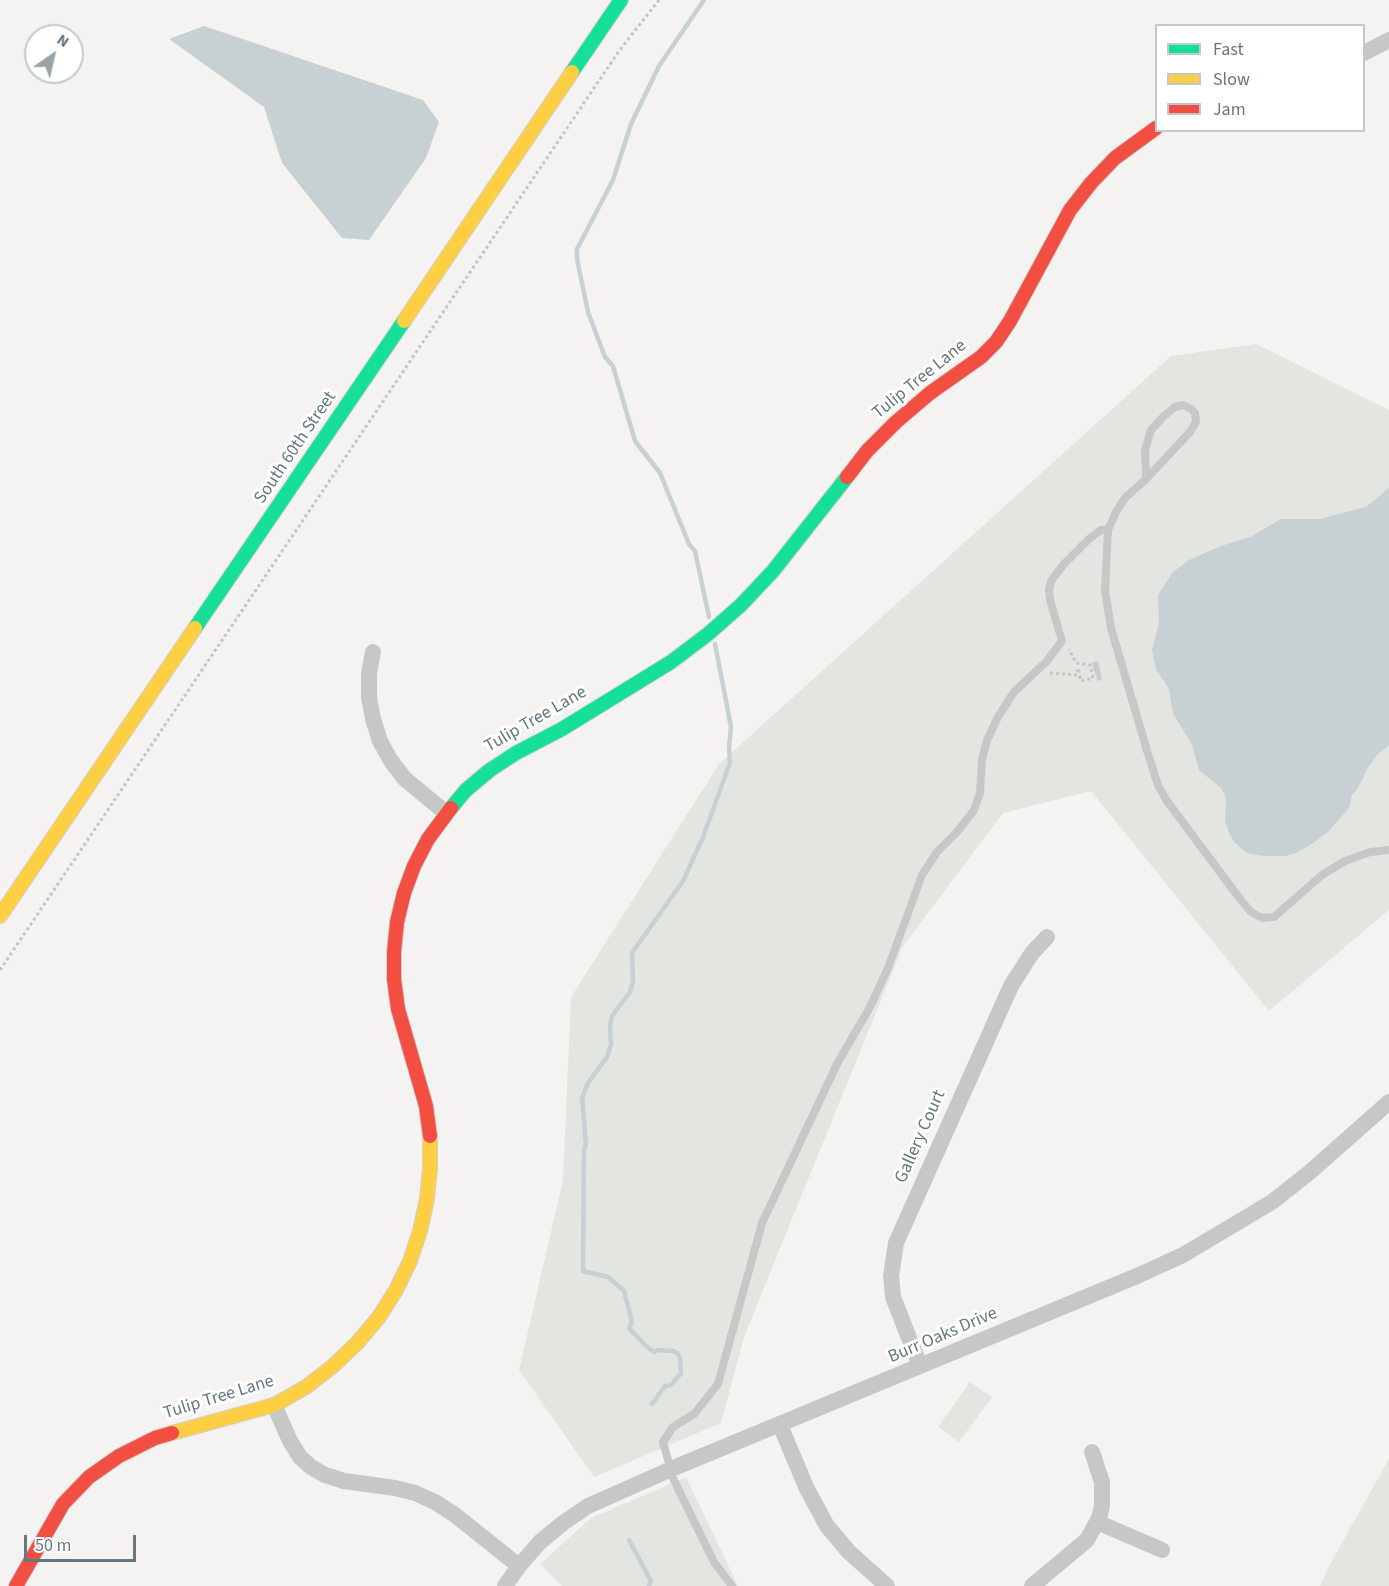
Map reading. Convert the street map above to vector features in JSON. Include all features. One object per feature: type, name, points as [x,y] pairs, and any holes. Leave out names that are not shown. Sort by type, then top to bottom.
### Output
[{"type":"street","name":"South 60th Street","points":[[0,916],[621,0]]},
{"type":"street","points":[[1365,52],[1389,40]]},
{"type":"street","name":"Tulip Tree Lane","points":[[16,1586],[63,1504],[88,1477],[119,1456],[155,1438],[274,1405],[306,1387],[357,1343],[379,1317],[396,1290],[420,1231],[427,1199],[430,1168],[430,1137],[426,1106],[419,1075],[405,1037],[398,1009],[394,979],[397,922],[411,875],[428,839],[446,813],[466,790],[490,770],[671,662],[741,605],[774,571],[874,444],[930,393],[981,357],[996,342],[1010,321],[1070,210],[1115,158],[1155,129]]},
{"type":"street","points":[[373,652],[369,673],[369,697],[380,741],[391,761],[405,779],[446,813]]},
{"type":"street","name":"Gallery Court","points":[[920,1366],[893,1297],[891,1276],[895,1249],[1007,994],[1032,953],[1047,937]]},
{"type":"street","name":"Burr Oaks Drive","points":[[505,1586],[540,1542],[588,1506],[1183,1255],[1272,1202],[1317,1166],[1389,1102]]},
{"type":"street","points":[[274,1405],[290,1441],[300,1457],[311,1467],[325,1475],[345,1481],[395,1488],[415,1493],[435,1502],[519,1566]]},
{"type":"street","points":[[780,1425],[807,1489],[827,1526],[849,1552],[887,1586]]},
{"type":"street","points":[[1032,1586],[1082,1544],[1097,1522],[1103,1494],[1092,1452]]},
{"type":"street","points":[[1097,1522],[1162,1550]]},
{"type":"lane","points":[[1146,479],[1145,450],[1151,430],[1175,407],[1183,405],[1191,409],[1195,412],[1196,422],[1190,432],[1146,479],[1125,498],[1108,530],[1106,591],[1111,628],[1158,785],[1176,815],[1251,912],[1262,918],[1274,917],[1322,875],[1345,861],[1370,852],[1389,850]]},
{"type":"lane","points":[[732,1586],[714,1562],[677,1485],[663,1442],[673,1426],[694,1414],[718,1384],[762,1223],[838,1062],[870,1006],[888,968],[922,875],[937,852],[958,831],[974,810],[980,793],[982,760],[987,740],[998,717],[1014,692],[1059,648],[1062,641],[1050,600],[1051,580],[1089,539],[1101,530],[1108,530]]},
{"type":"path","points":[[0,970],[619,51],[659,0]]},
{"type":"path","points":[[1038,670],[1052,674],[1077,675],[1078,668],[1081,681],[1094,678],[1090,666],[1076,663],[1062,641]]},
{"type":"shaded area","points":[[204,26],[423,100],[439,122],[426,158],[369,240],[342,238],[282,163],[264,107],[169,39]]},
{"type":"shaded area","points":[[1256,344],[1389,410],[1389,910],[1269,1011],[1091,791],[1003,813],[903,946],[744,1337],[721,1423],[594,1477],[519,1370],[563,1180],[571,997],[719,764],[1171,356]]},
{"type":"shaded area","points":[[1389,488],[1389,745],[1377,755],[1367,769],[1352,795],[1349,808],[1329,831],[1312,844],[1286,856],[1247,853],[1235,843],[1229,833],[1225,821],[1226,797],[1221,788],[1199,770],[1192,745],[1173,713],[1169,689],[1156,669],[1152,650],[1159,623],[1158,595],[1173,572],[1189,560],[1221,546],[1250,537],[1281,519],[1319,519],[1366,507]]},
{"type":"shaded area","points":[[970,1382],[992,1397],[959,1442],[938,1427]]},
{"type":"shaded area","points":[[1389,1459],[1389,1586],[1320,1586],[1329,1566]]},
{"type":"shaded area","points":[[686,1477],[738,1586],[562,1586],[540,1564],[591,1518]]},
{"type":"building","points":[[1098,660],[1103,680],[1097,682],[1091,662]]},
{"type":"waterway","points":[[704,0],[659,66],[631,124],[613,180],[577,249],[577,259],[588,312],[605,357],[613,366],[635,441],[660,473],[689,544],[695,551],[709,617]]},
{"type":"waterway","points":[[652,1404],[665,1386],[671,1385],[681,1373],[680,1358],[673,1351],[654,1352],[646,1346],[629,1328],[632,1322],[624,1291],[608,1277],[583,1271],[584,1150],[586,1144],[582,1098],[588,1083],[607,1057],[611,1045],[612,1016],[630,992],[633,981],[632,953],[683,881],[703,837],[730,763],[731,727],[715,644]]},
{"type":"waterway","points":[[629,1540],[651,1581],[649,1586]]},
{"type":"traffic: fast","points":[[572,72],[621,0]]},
{"type":"traffic: fast","points":[[195,628],[404,321]]},
{"type":"traffic: fast","points":[[451,808],[466,790],[490,770],[671,662],[708,634],[741,605],[773,571],[847,477]]},
{"type":"traffic: slow","points":[[404,321],[572,72]]},
{"type":"traffic: slow","points":[[0,916],[195,628]]},
{"type":"traffic: slow","points":[[172,1433],[274,1405],[306,1387],[357,1343],[379,1317],[410,1261],[427,1199],[430,1136]]},
{"type":"traffic: jam","points":[[847,477],[867,451],[896,422],[930,393],[981,357],[996,342],[1010,321],[1070,210],[1115,158],[1155,129]]},
{"type":"traffic: jam","points":[[430,1136],[426,1106],[398,1009],[394,979],[394,952],[397,922],[414,866],[428,839],[451,808]]},
{"type":"traffic: jam","points":[[16,1586],[63,1504],[89,1477],[119,1456],[155,1438],[172,1433]]}]
